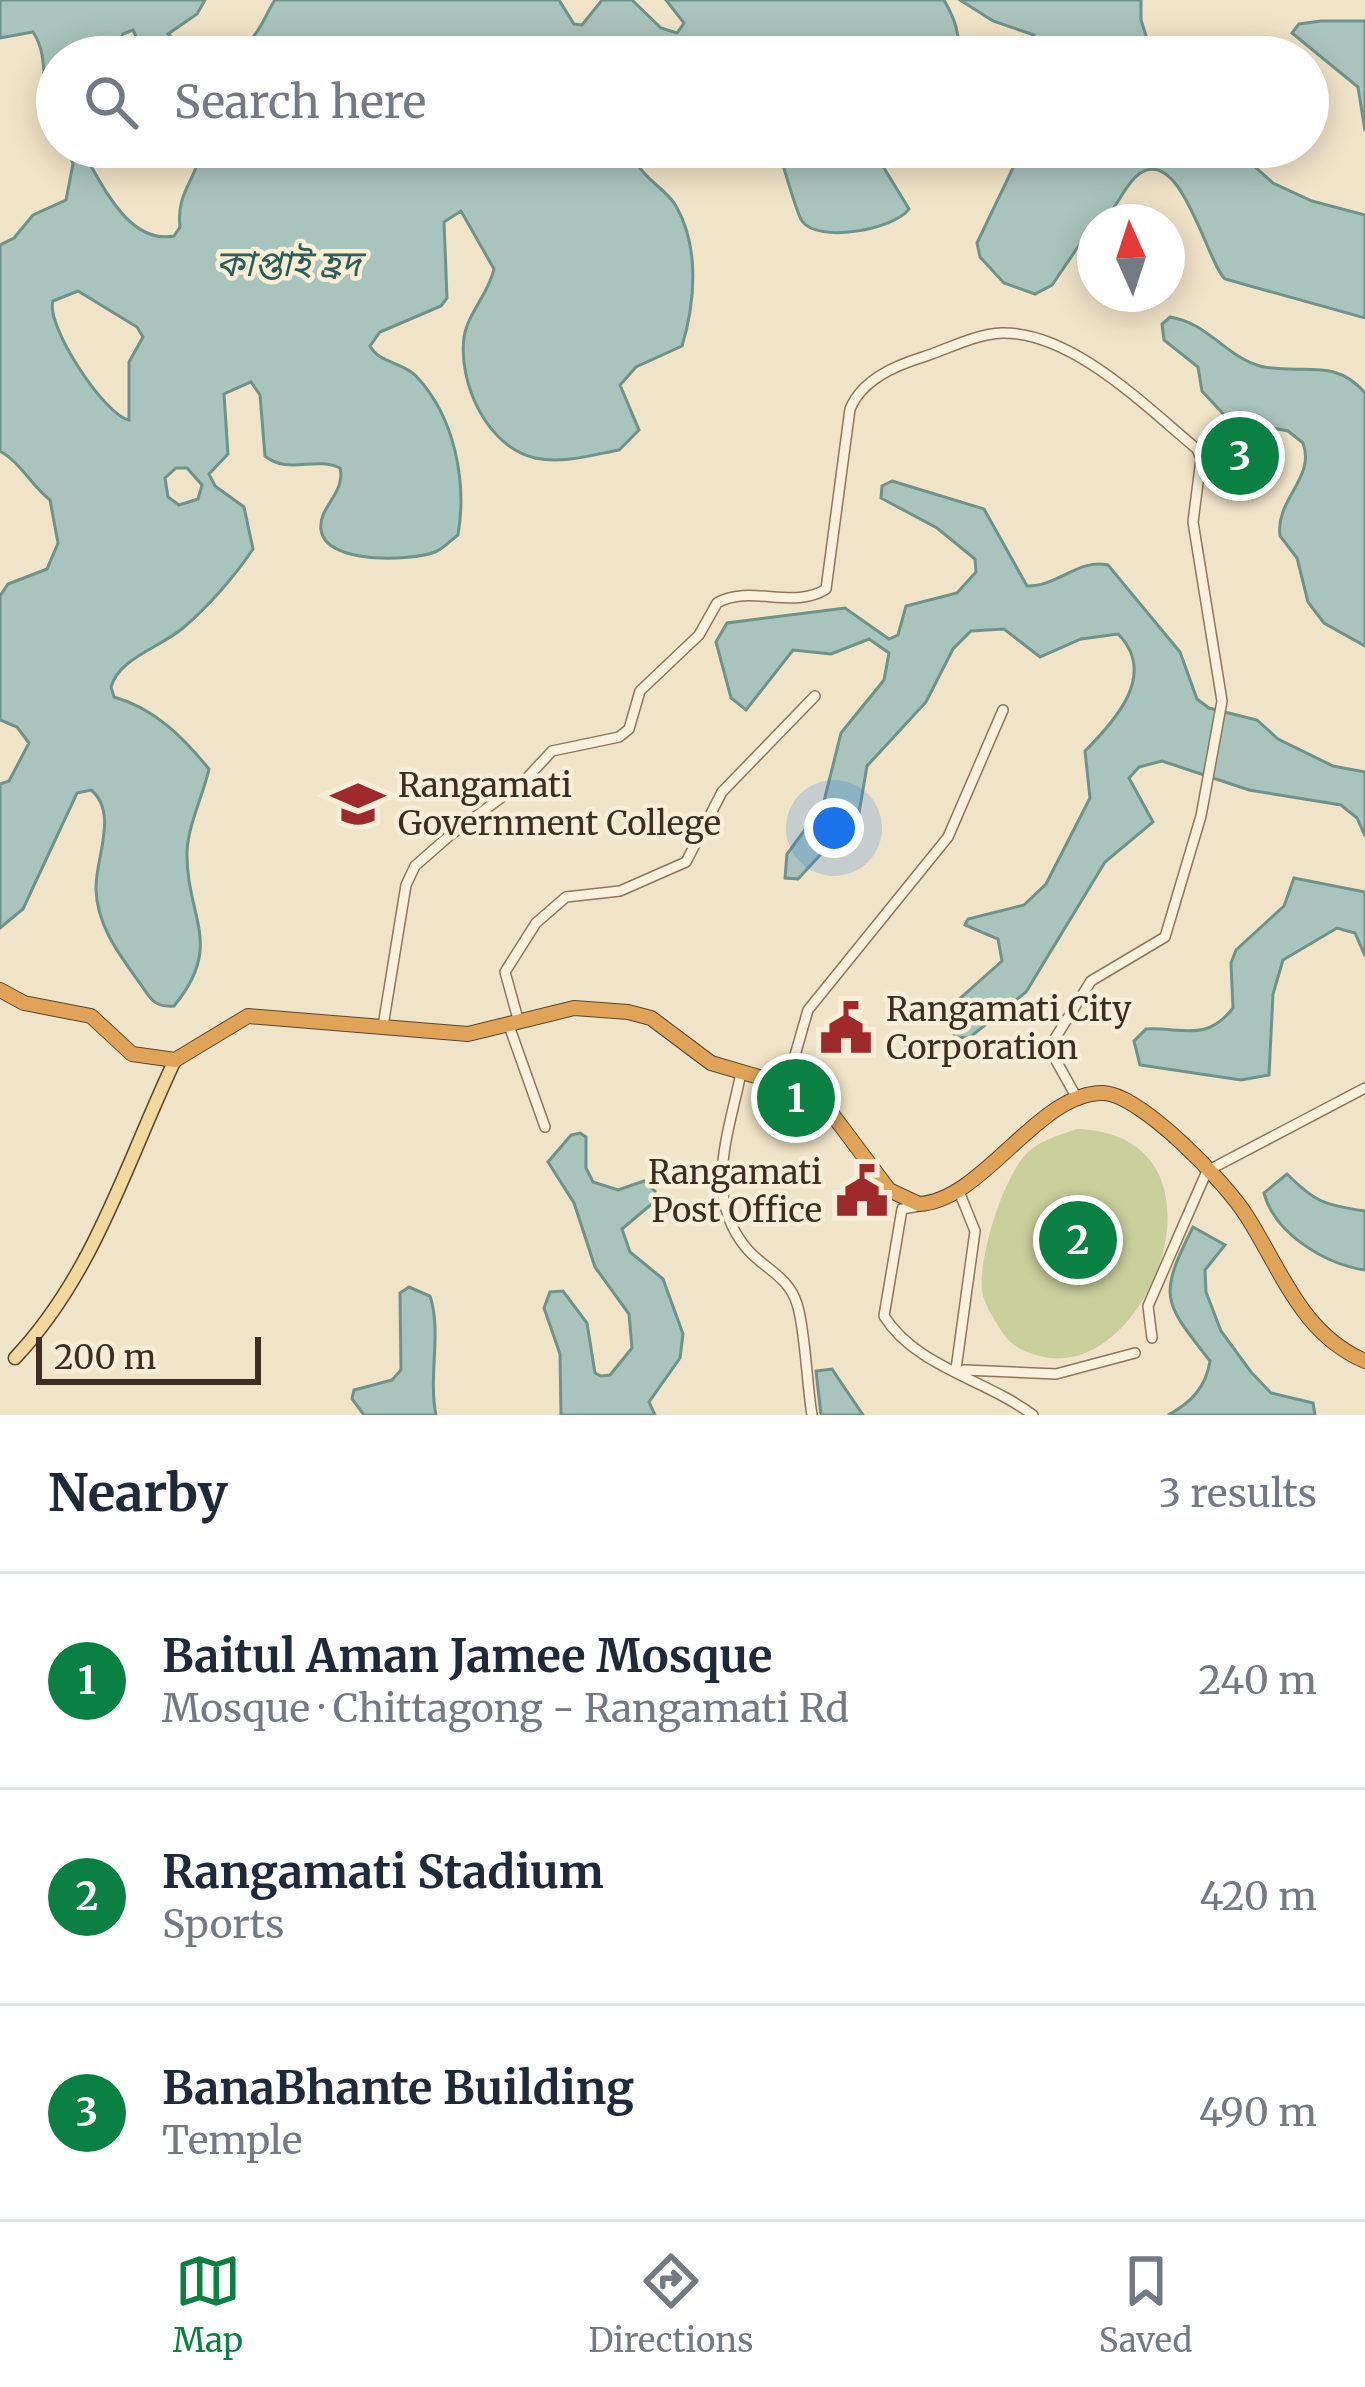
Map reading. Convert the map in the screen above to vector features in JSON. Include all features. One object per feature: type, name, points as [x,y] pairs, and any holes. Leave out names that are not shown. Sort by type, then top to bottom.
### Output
[{"type":"highway","points":[[0,991],[24,1003],[91,1016],[132,1054],[176,1060],[248,1016],[468,1034],[574,1008],[628,1012],[651,1018],[711,1064],[817,1094],[889,1190],[930,1204],[958,1189],[1078,1100],[1109,1093],[1131,1100],[1207,1171],[1245,1214],[1275,1272],[1313,1324],[1365,1361]]},
{"type":"main road","points":[[15,1358],[63,1298],[108,1220],[176,1060]]},
{"type":"street","points":[[382,1026],[406,885],[415,866],[475,813],[526,780],[552,751],[620,737],[629,729],[640,692],[699,635],[710,613],[726,598],[803,598],[826,589],[850,409],[861,389],[910,361],[980,336],[1018,334],[1058,348],[1097,372],[1197,448],[1202,459],[1193,494],[1196,558],[1222,701],[1208,783],[1165,937],[1091,981],[1049,1048],[1078,1100]]},
{"type":"street","points":[[544,1127],[513,1021],[505,972],[536,923],[566,897],[620,891],[686,862],[722,792],[815,696]]},
{"type":"street","points":[[787,1083],[808,1010],[949,837],[1003,710]]},
{"type":"street","points":[[741,1073],[718,1185],[730,1221],[749,1252],[776,1270],[798,1305],[812,1415]]},
{"type":"street","points":[[1153,1338],[1148,1306],[1207,1171],[1365,1088]]},
{"type":"street","points":[[957,1369],[975,1231],[958,1189]]},
{"type":"street","points":[[930,1204],[902,1209],[884,1316],[899,1340],[927,1359],[957,1369],[1033,1415]]},
{"type":"street","points":[[957,1369],[1056,1374],[1135,1353]]},
{"type":"green space","points":[[1077,1129],[1128,1142],[1157,1171],[1168,1211],[1162,1256],[1143,1299],[1115,1334],[1079,1355],[1040,1356],[1014,1345],[993,1317],[982,1291],[984,1259],[1001,1199],[1018,1165],[1038,1145]]},
{"type":"water","points":[[0,0],[205,0],[197,14],[168,34],[171,36],[136,36],[133,30],[122,36],[36,38],[33,32],[0,38]]},
{"type":"water","points":[[275,0],[559,0],[574,24],[582,25],[602,0],[632,0],[661,28],[677,33],[684,23],[666,0],[944,0],[957,36],[253,36]]},
{"type":"water","points":[[960,0],[1141,0],[1146,36],[1034,36],[993,21]]},
{"type":"water","points":[[1365,21],[1365,131],[1358,87],[1329,63],[1329,36],[1296,36],[1292,33],[1299,24]]},
{"type":"water","name":"কাপ্তাই হ্রদ","points":[[72,168],[93,168],[129,221],[157,236],[174,236],[195,168],[640,168],[676,206],[692,257],[690,312],[682,346],[636,367],[620,385],[639,430],[619,450],[545,460],[518,452],[503,441],[471,393],[464,337],[494,269],[461,211],[444,222],[447,298],[441,306],[380,332],[370,346],[416,376],[449,430],[461,494],[458,535],[435,552],[371,558],[326,541],[321,522],[339,485],[340,468],[283,464],[265,456],[260,395],[251,382],[224,394],[228,454],[209,474],[215,486],[244,507],[253,549],[202,611],[131,661],[111,687],[114,697],[167,725],[209,769],[187,852],[200,947],[189,984],[174,1006],[149,997],[105,927],[96,889],[105,824],[91,790],[77,793],[23,909],[0,928],[0,784],[9,781],[29,743],[17,727],[0,720],[0,596],[8,584],[47,569],[58,543],[50,500],[0,451],[0,245],[14,238],[33,215],[66,200]],"holes":[[[78,291],[137,327],[143,337],[129,362],[129,420],[92,387],[67,348],[53,301]],[[176,468],[187,468],[202,485],[198,499],[179,505],[168,497],[165,478]]]},
{"type":"water","points":[[785,168],[884,168],[909,209],[889,223],[839,233],[811,228],[800,216]]},
{"type":"water","points":[[1013,168],[1256,168],[1273,183],[1312,201],[1365,215],[1365,318],[1225,279],[1180,190],[1154,169],[1139,174],[1116,204],[1077,204],[1077,248],[1052,285],[1035,294],[1004,283],[980,257],[977,243]]},
{"type":"water","points":[[1170,317],[1195,326],[1260,366],[1329,371],[1365,393],[1365,646],[1324,623],[1308,602],[1297,558],[1280,536],[1283,511],[1304,467],[1303,443],[1288,431],[1228,419],[1202,391],[1198,367],[1164,340],[1162,324]]},
{"type":"water","points":[[892,481],[984,509],[1027,586],[1087,565],[1108,565],[1180,652],[1197,699],[1209,708],[1257,720],[1278,739],[1333,766],[1365,772],[1365,836],[1357,818],[1341,805],[1249,790],[1162,761],[1139,767],[1129,778],[1153,822],[1105,862],[1026,992],[969,1038],[955,1037],[947,1010],[1002,961],[998,939],[965,925],[968,919],[1024,905],[1046,884],[1090,798],[1085,751],[1128,696],[1134,665],[1118,634],[1081,639],[1040,657],[1004,629],[971,631],[953,649],[926,702],[867,766],[859,813],[798,879],[785,878],[787,854],[823,805],[841,733],[884,680],[889,653],[869,639],[831,654],[793,650],[746,710],[731,698],[716,642],[727,623],[845,608],[889,639],[898,635],[906,606],[957,593],[976,572],[975,559],[937,528],[881,498],[882,486]]},
{"type":"water","points":[[1294,878],[1365,892],[1365,956],[1355,933],[1337,928],[1283,960],[1273,994],[1269,1075],[1241,1080],[1140,1065],[1134,1041],[1146,1029],[1203,1029],[1233,1008],[1231,963],[1236,950],[1284,906]]},
{"type":"water","points":[[571,1135],[586,1137],[586,1168],[593,1182],[618,1190],[644,1181],[655,1191],[654,1202],[622,1229],[630,1252],[663,1279],[683,1334],[680,1358],[649,1402],[655,1415],[561,1415],[560,1354],[544,1308],[550,1292],[563,1291],[587,1323],[595,1373],[610,1375],[632,1348],[629,1314],[595,1267],[574,1203],[548,1162]]},
{"type":"water","points":[[1287,1174],[1321,1201],[1365,1211],[1365,1270],[1318,1254],[1279,1221],[1264,1193]]},
{"type":"water","points":[[1193,1227],[1225,1245],[1205,1270],[1206,1292],[1221,1331],[1271,1393],[1313,1403],[1315,1415],[1168,1415],[1196,1393],[1210,1361],[1183,1325],[1171,1298],[1174,1270]]},
{"type":"water","points":[[409,1287],[430,1296],[433,1310],[436,1415],[364,1415],[352,1399],[354,1390],[392,1380],[401,1370],[400,1293]]},
{"type":"water","points":[[832,1369],[863,1415],[821,1415],[816,1371]]},
{"type":"place","name":"BanaBhante Building","points":[[1240,456]]},
{"type":"place","name":"Rangamati Government College","points":[[358,804]]},
{"type":"place","name":"Rangamati City Corporation","points":[[846,1028]]},
{"type":"place","name":"Baitul Aman Jamee Mosque","points":[[796,1098]]},
{"type":"place","name":"Rangamati Post Office","points":[[862,1191]]},
{"type":"place","name":"Rangamati Stadium","points":[[1078,1240]]}]
